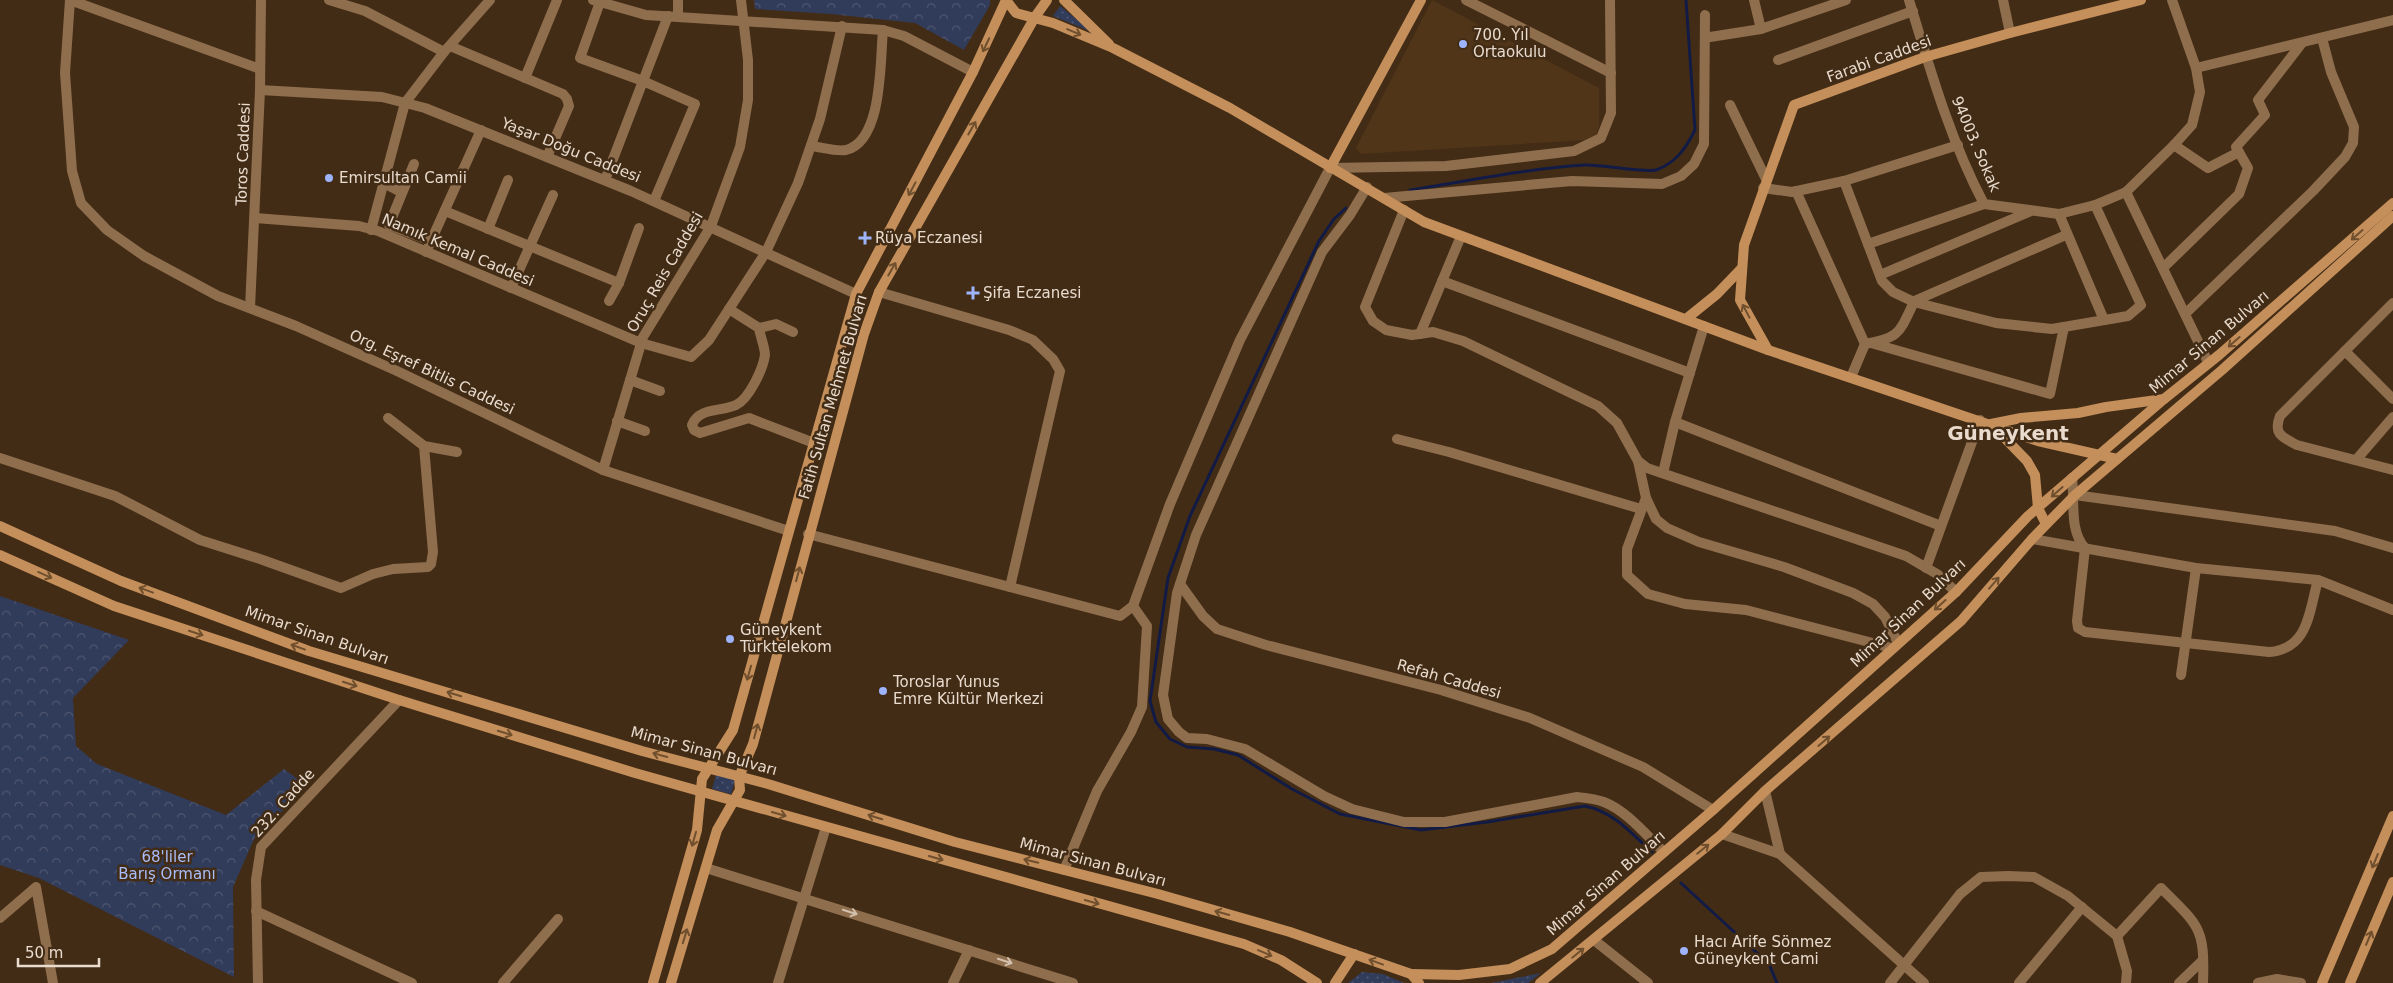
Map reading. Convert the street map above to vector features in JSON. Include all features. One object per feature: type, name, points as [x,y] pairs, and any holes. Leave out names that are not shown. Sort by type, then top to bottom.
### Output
[{"type":"main road","name":"Fatih Sultan Mehmet Bulvarı","points":[[701,791],[702,779],[707,768],[733,730],[856,294],[973,72],[1006,0]]},
{"type":"main road","points":[[1006,0],[1016,13],[1035,17],[1113,48],[1230,108],[1424,222],[1768,350],[2038,441],[2117,459]]},
{"type":"main road","name":"Fatih Sultan Mehmet Bulvarı","points":[[732,800],[740,790],[740,777],[753,744],[808,534],[864,334],[879,292],[1035,17],[1047,0]]},
{"type":"main road","points":[[1064,0],[1113,48]]},
{"type":"main road","points":[[1330,168],[1421,0]]},
{"type":"main road","name":"Farabi Caddesi","points":[[1768,350],[1740,300],[1741,269],[1744,245],[1794,106],[1925,57],[2010,33],[2141,0]]},
{"type":"main road","name":"Mimar Sinan Bulvarı","points":[[0,526],[121,580],[309,651],[956,842],[1290,932],[1410,974],[1459,975],[1510,969],[1552,949],[1713,810],[1956,592],[2038,508],[2393,203]]},
{"type":"main road","name":"Mimar Sinan Bulvarı","points":[[1540,983],[1722,834],[1765,791],[1961,621],[2032,538],[2075,495],[2222,370],[2393,216]]},
{"type":"main road","points":[[1686,319],[1717,294],[1741,269]]},
{"type":"main road","points":[[1990,424],[2022,418],[2078,413],[2164,398]]},
{"type":"main road","points":[[1990,424],[2027,461],[2035,475],[2038,508],[2046,524]]},
{"type":"main road","points":[[0,555],[114,606],[400,700],[732,800],[1244,944],[1282,960],[1317,983]]},
{"type":"main road","points":[[653,983],[697,830],[701,791]]},
{"type":"main road","points":[[671,983],[717,830],[732,800]]},
{"type":"main road","points":[[2322,983],[2393,816]]},
{"type":"main road","points":[[2350,983],[2393,882]]},
{"type":"main road","points":[[1335,983],[1354,954]]},
{"type":"main road","name":"Mimar Sinan Bulvarı","points":[[1410,974],[1419,983]]},
{"type":"street","points":[[70,0],[260,69]]},
{"type":"street","name":"Org. Eşref Bitlis Caddesi","points":[[70,0],[66,73],[72,171],[81,203],[107,230],[144,256],[218,296],[296,326],[397,371],[603,470],[789,531]]},
{"type":"street","name":"Toros Caddesi","points":[[250,308],[260,90],[261,0]]},
{"type":"street","points":[[330,0],[366,11],[447,49],[525,78],[568,98],[569,106],[547,157]]},
{"type":"street","points":[[371,230],[405,103],[447,49],[490,0]]},
{"type":"street","points":[[525,78],[557,0]]},
{"type":"street","points":[[605,180],[643,81],[673,16],[678,0]]},
{"type":"street","name":"Oruç Reis Caddesi","points":[[603,470],[641,343],[711,226],[740,147],[748,100],[748,60],[741,0]]},
{"type":"street","points":[[1466,0],[1611,73]]},
{"type":"street","points":[[808,534],[1120,616],[1133,606],[1170,504],[1240,340],[1330,168],[1446,166],[1574,151],[1601,138],[1611,113],[1610,0]]},
{"type":"street","points":[[1754,0],[1761,28]]},
{"type":"street","points":[[1710,37],[1761,28],[1828,3],[1846,0]]},
{"type":"street","name":"94003. Sokak","points":[[1909,0],[1925,57],[1970,177],[1984,204],[2058,214],[2095,205],[2126,192],[2192,125],[2200,92],[2196,68],[2172,0]]},
{"type":"street","points":[[2003,0],[2010,33]]},
{"type":"street","points":[[654,201],[695,104],[643,81],[580,58],[596,1],[646,15],[883,30],[904,36],[973,72]]},
{"type":"street","points":[[1778,60],[1913,11]]},
{"type":"street","points":[[1384,198],[1572,181],[1662,184],[1681,176],[1694,164],[1704,144],[1705,15]]},
{"type":"street","points":[[2196,68],[2393,20]]},
{"type":"street","points":[[793,332],[776,324],[759,328],[729,310],[766,252],[798,183],[820,119],[842,26]]},
{"type":"street","points":[[811,146],[845,150],[860,144],[869,131],[876,107],[883,30]]},
{"type":"street","points":[[2184,314],[2307,197],[2345,157],[2353,143],[2354,126],[2330,72],[2322,38]]},
{"type":"street","points":[[2163,268],[2239,194],[2248,168],[2236,147],[2265,115],[2258,100],[2302,43]]},
{"type":"street","name":"Yaşar Doğu Caddesi","points":[[260,90],[382,97],[425,108],[654,201],[856,294]]},
{"type":"street","points":[[1730,106],[1765,183],[1796,191],[1844,181],[1958,145]]},
{"type":"street","points":[[426,252],[481,130]]},
{"type":"street","points":[[2174,145],[2208,168],[2240,152]]},
{"type":"street","points":[[414,164],[389,225],[431,241]]},
{"type":"street","points":[[488,229],[508,180]]},
{"type":"street","points":[[1844,181],[1882,281],[1893,292],[1913,302],[1996,323],[2052,329],[2128,316],[2141,305],[2095,205]]},
{"type":"street","points":[[384,183],[401,192]]},
{"type":"street","points":[[1367,187],[1350,215],[1322,252],[1268,369],[1196,535],[1177,593],[1164,695],[1168,719],[1187,738],[1207,739],[1245,749],[1324,796],[1352,809],[1404,822],[1445,822],[1577,797],[1605,802],[1620,812],[1664,852]]},
{"type":"street","points":[[1796,191],[1868,344],[2050,394],[2064,326]]},
{"type":"street","points":[[2126,192],[2208,362]]},
{"type":"street","points":[[511,288],[553,195]]},
{"type":"street","points":[[1868,244],[1984,204]]},
{"type":"street","points":[[1404,210],[1365,307],[1373,321],[1386,330],[1412,335],[1433,332],[1463,341],[1598,406],[1617,423],[1638,461],[1646,498],[1656,519],[1667,528],[1699,542],[1784,567],[1853,594],[1873,604],[1884,617],[1895,646]]},
{"type":"street","points":[[445,211],[619,283]]},
{"type":"street","points":[[1880,275],[2031,211]]},
{"type":"street","points":[[2058,214],[2104,320]]},
{"type":"street","name":"Namık Kemal Caddesi","points":[[255,218],[359,226],[426,252],[641,343],[691,357],[709,340],[729,310]]},
{"type":"street","points":[[610,301],[619,283],[639,228]]},
{"type":"street","points":[[1851,377],[1868,344],[1893,337],[1901,329],[1913,302],[2066,235]]},
{"type":"street","points":[[1420,334],[1461,236]]},
{"type":"street","points":[[1442,281],[1690,373]]},
{"type":"street","points":[[879,292],[1009,330],[1032,340],[1052,359],[1060,371],[1010,587]]},
{"type":"street","points":[[2393,303],[2280,416],[2277,425],[2278,432],[2284,438],[2297,444],[2393,470]]},
{"type":"street","points":[[1663,473],[1675,422],[1704,326]]},
{"type":"street","points":[[759,328],[765,354],[753,389],[737,405],[702,413],[694,420],[692,425],[694,430],[700,434],[749,418],[814,442]]},
{"type":"street","points":[[2345,351],[2393,399]]},
{"type":"street","points":[[630,380],[660,391]]},
{"type":"street","points":[[388,418],[424,446],[457,452]]},
{"type":"street","points":[[2356,460],[2393,418]]},
{"type":"street","points":[[1926,568],[1980,420]]},
{"type":"street","points":[[617,421],[645,432]]},
{"type":"street","points":[[1675,422],[1941,526]]},
{"type":"street","points":[[1397,440],[1449,452],[1641,509]]},
{"type":"street","points":[[0,458],[115,496],[200,540],[260,558],[341,588],[373,574],[393,569],[428,567],[431,564],[433,552],[424,446]]},
{"type":"street","points":[[1638,461],[1647,468],[1906,556],[1937,574],[1956,592]]},
{"type":"street","points":[[2072,478],[2075,495],[2075,528],[2079,542],[2085,548]]},
{"type":"street","points":[[2075,495],[2335,532],[2393,548]]},
{"type":"street","points":[[1646,498],[1627,549],[1627,575],[1648,594],[1685,604],[1746,610],[1895,646]]},
{"type":"street","points":[[2032,538],[2196,568],[2318,580],[2393,610]]},
{"type":"street","points":[[2085,548],[2077,621],[2078,628],[2085,632],[2269,652],[2282,651],[2294,644],[2304,632],[2318,580]]},
{"type":"street","points":[[2181,675],[2196,568]]},
{"type":"street","name":"Refah Caddesi","points":[[1180,584],[1203,616],[1216,628],[1258,643],[1441,690],[1530,718],[1644,767],[1713,810]]},
{"type":"street","points":[[1064,870],[1097,791],[1132,732],[1142,707],[1147,626],[1133,606]]},
{"type":"street","name":"232. Cadde","points":[[258,983],[256,880],[261,847],[400,700]]},
{"type":"street","points":[[1765,791],[1780,854]]},
{"type":"street","points":[[778,983],[826,827]]},
{"type":"street","points":[[1722,834],[1780,854],[1924,983]]},
{"type":"street","points":[[706,868],[1069,982]]},
{"type":"street","points":[[1890,983],[1960,894],[1981,876],[2034,877],[2068,896],[2117,936],[2127,971],[2126,983]]},
{"type":"street","points":[[0,918],[36,887],[53,979],[43,983]]},
{"type":"street","points":[[2117,936],[2161,888],[2198,926],[2203,944],[2202,983]]},
{"type":"street","points":[[2019,983],[2082,907]]},
{"type":"street","points":[[256,911],[412,983]]},
{"type":"street","points":[[503,983],[558,920]]},
{"type":"street","points":[[1594,940],[1648,983]]},
{"type":"street","points":[[953,983],[969,950]]},
{"type":"street","points":[[2179,983],[2203,960]]},
{"type":"street","points":[[2258,983],[2276,979],[2301,983]]},
{"type":"shaded area","name":"700. Yıl Ortaokulu","points":[[1432,0],[1599,88],[1599,126],[1596,135],[1584,140],[1361,154],[1356,148]]},
{"type":"green space","points":[[754,0],[990,0],[990,5],[964,50],[915,23],[831,14],[755,9]]},
{"type":"green space","points":[[1060,6],[1092,32],[1053,16]]},
{"type":"green space","name":"68'liler Barış Ormanı","points":[[0,596],[129,640],[73,698],[76,746],[97,764],[226,815],[284,769],[307,786],[254,839],[233,887],[234,977],[39,878],[0,865]]},
{"type":"green space","points":[[716,775],[735,780],[731,794],[712,789]]},
{"type":"green space","points":[[1362,972],[1383,974],[1404,983],[1348,983]]},
{"type":"green space","points":[[1541,973],[1528,983],[1491,983]]},
{"type":"waterway","points":[[1410,190],[1518,172],[1584,165],[1650,171],[1663,167],[1675,159],[1684,149],[1695,130],[1686,0]]},
{"type":"waterway","points":[[1346,208],[1334,219],[1319,241],[1190,516],[1168,578],[1150,701],[1156,722],[1170,739],[1187,747],[1214,749],[1238,755],[1292,789],[1340,814],[1421,830],[1487,822],[1585,806],[1613,818],[1652,852]]},
{"type":"waterway","points":[[1681,883],[1769,964],[1777,983]]},
{"type":"place","name":"700. Yıl Ortaokulu","points":[[1463,44]]},
{"type":"place","name":"Emirsultan Camii","points":[[329,178]]},
{"type":"place","name":"Rüya Eczanesi","points":[[865,238]]},
{"type":"place","name":"Şifa Eczanesi","points":[[973,293]]},
{"type":"place","name":"Güneykent Türktelekom","points":[[730,639]]},
{"type":"place","name":"Toroslar Yunus Emre Kültür Merkezi","points":[[883,691]]},
{"type":"place","name":"Hacı Arife Sönmez Güneykent Cami","points":[[1684,951]]},
{"type":"district","name":"Güneykent","points":[[2008,433]]}]
